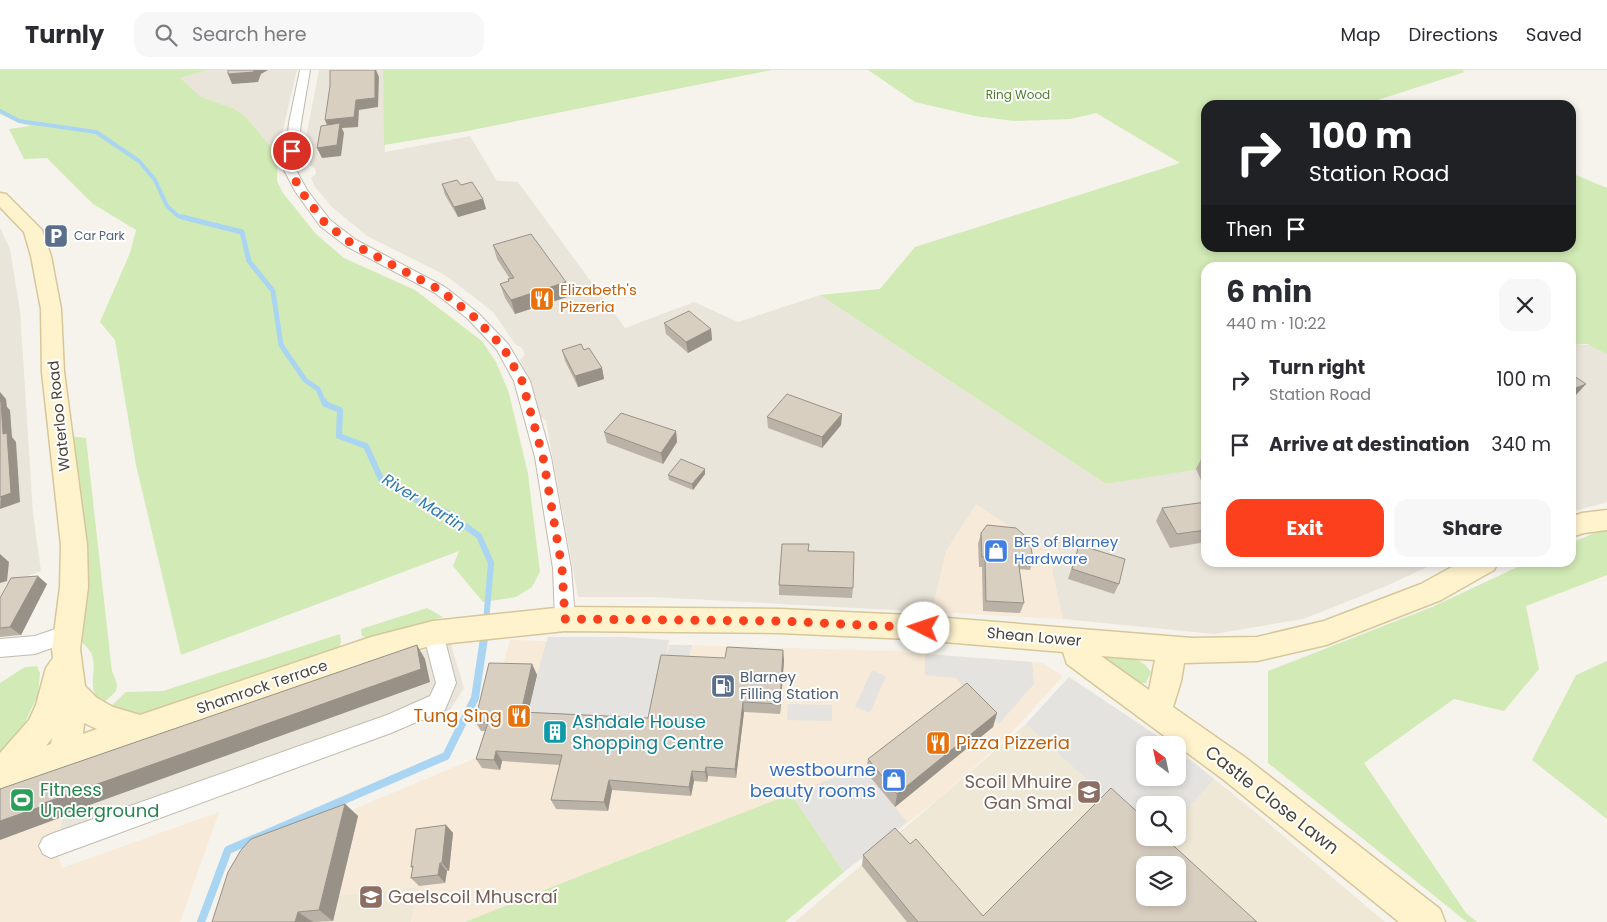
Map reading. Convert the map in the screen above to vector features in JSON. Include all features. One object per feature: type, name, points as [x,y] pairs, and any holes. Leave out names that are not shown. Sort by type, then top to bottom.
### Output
[{"type":"street","points":[[305,70],[295,123],[290,170],[301,191],[325,223],[351,243],[440,290],[473,316],[503,347],[522,381],[543,457],[562,568],[565,619]]},
{"type":"street","name":"Waterloo Road","points":[[0,198],[33,230],[41,256],[51,309],[53,372],[74,545],[74,588],[67,642],[51,706],[40,730],[0,777]]},
{"type":"street","points":[[1576,525],[1607,520]]},
{"type":"street","name":"Shean Lower","points":[[565,619],[780,621],[909,627],[1192,651],[1257,649],[1326,633],[1431,592],[1476,567]]},
{"type":"street","name":"Shamrock Terrace","points":[[0,777],[370,650],[432,632],[565,619]]},
{"type":"street","points":[[51,846],[382,727],[438,703],[446,683],[432,632]]},
{"type":"street","name":"Castle Close Lawn","points":[[1078,640],[1077,655],[1235,769],[1427,922]]},
{"type":"street","points":[[0,648],[67,642]]},
{"type":"street","name":"Waterloo Road","points":[[66,754],[71,692],[67,642]]},
{"type":"street","points":[[1156,713],[1163,696],[1170,660],[1169,649]]},
{"type":"street","points":[[71,692],[81,704],[103,720],[141,728]]},
{"type":"shaded area","points":[[207,70],[297,70],[278,151],[271,147],[246,117],[233,108],[201,97],[179,78]]},
{"type":"shaded area","points":[[319,70],[383,70],[385,152],[470,136],[497,181],[518,182],[625,328],[694,302],[738,322],[820,295],[1106,484],[1201,468],[1201,567],[1427,567],[1384,587],[1303,619],[1214,634],[1063,619],[1052,571],[946,552],[932,612],[652,597],[578,597],[546,421],[539,415],[520,360],[525,355],[522,348],[516,345],[493,312],[445,275],[367,236],[332,207],[315,187],[311,178],[316,174],[315,168],[310,166],[305,143]]},
{"type":"shaded area","points":[[0,228],[10,249],[20,310],[33,513],[41,571],[6,584],[0,597]]},
{"type":"shaded area","points":[[1576,345],[1607,345],[1607,502],[1576,511]]},
{"type":"shaded area","points":[[976,504],[1027,538],[1060,550],[1052,571],[1063,619],[932,612],[946,551]]},
{"type":"shaded area","points":[[548,637],[625,637],[669,640],[665,659],[670,645],[692,645],[687,664],[651,727],[526,722]]},
{"type":"shaded area","points":[[510,640],[891,651],[1043,663],[1063,676],[1007,738],[938,799],[844,872],[791,794],[465,922],[411,922],[419,887],[234,907],[259,849],[476,758]]},
{"type":"shaded area","points":[[450,641],[464,688],[450,710],[58,853],[66,783],[144,751]]},
{"type":"shaded area","points":[[925,654],[1032,662],[1034,684],[999,724],[956,678],[925,675]]},
{"type":"shaded area","points":[[872,670],[886,676],[870,713],[855,707]]},
{"type":"shaded area","name":"Scoil Mhuire Gan Smal","points":[[1069,677],[1158,736],[1136,736],[1136,786],[1186,786],[1186,756],[1248,806],[1385,922],[795,922],[1026,724]]},
{"type":"shaded area","points":[[1069,677],[1158,736],[1136,736],[1136,786],[1186,786],[1186,756],[1214,779],[1186,810],[1186,796],[1136,796],[1136,824],[1026,724]]},
{"type":"shaded area","points":[[788,704],[832,705],[832,721],[787,720]]},
{"type":"shaded area","points":[[863,767],[907,822],[844,872],[791,794]]},
{"type":"shaded area","points":[[66,783],[58,853],[62,868],[219,812],[180,922],[0,922],[0,807]]},
{"type":"shaded area","name":"Gaelscoil Mhuscraí","points":[[419,887],[411,922],[230,922],[234,907]]},
{"type":"green space","points":[[0,70],[207,70],[180,78],[201,97],[233,108],[246,117],[271,147],[278,151],[277,181],[283,193],[316,234],[344,258],[415,290],[482,341],[496,362],[509,393],[528,474],[540,572],[532,587],[516,597],[483,602],[453,566],[459,551],[181,655],[136,465],[115,340],[100,322],[130,253],[136,230],[93,204],[47,158],[24,159],[9,129],[31,126],[0,114]]},
{"type":"green space","points":[[383,70],[772,70],[462,132],[384,145]]},
{"type":"green space","name":"Ring Wood","points":[[868,70],[1462,70],[1465,72],[1378,100],[1201,100],[1201,252],[1576,252],[1576,175],[1607,188],[1607,354],[1587,344],[1576,345],[1576,262],[1201,262],[1201,469],[1106,484],[820,295],[880,289],[915,247],[1180,163],[1096,113],[1071,119],[1014,121],[975,116],[915,102]]},
{"type":"green space","points":[[69,436],[86,438],[112,672],[117,683],[114,693],[102,704],[94,692],[92,655],[82,642],[86,545],[83,507]]},
{"type":"green space","points":[[1607,530],[1607,575],[1526,606],[1539,669],[1504,711],[1454,699],[1364,763],[1466,913],[1477,922],[1467,922],[1268,763],[1268,671],[1432,607],[1517,567],[1576,567],[1576,541],[1599,531]]},
{"type":"green space","points":[[427,608],[443,617],[367,638],[362,636],[361,629]]},
{"type":"green space","points":[[340,634],[341,642],[339,647],[153,712],[128,714],[109,708],[126,692],[163,691]]},
{"type":"green space","points":[[1106,658],[1131,658],[1141,662],[1151,672],[1146,683],[1133,684],[1104,661]]},
{"type":"green space","points":[[1607,661],[1607,819],[1532,760],[1576,675]]},
{"type":"green space","points":[[37,666],[40,673],[38,695],[16,741],[0,755],[0,683],[25,667]]},
{"type":"green space","points":[[791,794],[844,872],[785,922],[465,922],[577,877]]},
{"type":"building","points":[[228,70],[254,70],[254,72],[228,74]]},
{"type":"building","points":[[330,70],[375,70],[375,98],[356,100],[354,117],[325,120],[330,86]]},
{"type":"building","points":[[340,123],[337,145],[317,148],[321,126]]},
{"type":"building","points":[[457,180],[461,185],[472,182],[483,199],[454,207],[442,184]]},
{"type":"building","points":[[531,234],[566,282],[511,300],[500,284],[514,278],[493,245]]},
{"type":"building","points":[[689,311],[711,329],[686,342],[664,323]]},
{"type":"building","points":[[581,344],[584,350],[589,348],[602,368],[575,376],[562,350]]},
{"type":"building","points":[[1576,377],[1586,384],[1576,388]]},
{"type":"building","points":[[787,394],[842,414],[822,437],[767,417]]},
{"type":"building","points":[[0,401],[3,434],[7,433],[11,493],[0,497]]},
{"type":"building","points":[[621,413],[676,431],[661,453],[604,432]]},
{"type":"building","points":[[681,459],[705,469],[692,484],[668,475]]},
{"type":"building","points":[[1201,503],[1201,531],[1177,534],[1162,508]]},
{"type":"building","points":[[987,525],[1016,528],[1030,540],[1033,560],[1018,559],[1024,603],[986,601],[985,557],[982,557],[981,533]]},
{"type":"building","points":[[782,544],[809,544],[808,551],[854,552],[853,588],[779,585]]},
{"type":"building","points":[[1079,545],[1125,559],[1119,584],[1072,569]]},
{"type":"building","points":[[38,576],[10,627],[0,628],[0,598],[11,578]]},
{"type":"building","points":[[417,645],[421,669],[44,803],[43,806],[0,821],[0,789]]},
{"type":"building","points":[[727,647],[783,650],[780,704],[743,702],[735,769],[706,767],[705,772],[692,771],[689,787],[609,780],[604,802],[551,800],[562,755],[496,751],[494,760],[476,759],[488,723],[475,721],[489,663],[532,664],[521,712],[648,718],[661,655],[725,658]]},
{"type":"building","points":[[967,683],[997,713],[897,794],[868,759]]},
{"type":"building","points":[[1111,788],[1136,811],[1136,846],[1174,846],[1185,856],[1136,856],[1136,906],[1186,906],[1186,857],[1257,922],[918,922],[863,855],[895,828],[910,844],[916,839],[983,916]]},
{"type":"building","points":[[345,804],[319,910],[298,912],[295,922],[212,922],[228,872],[241,850],[251,839]]},
{"type":"building","points":[[446,825],[442,863],[440,863],[438,875],[411,878],[416,829]]},
{"type":"waterway","name":"River Martin","points":[[0,111],[19,121],[96,132],[139,161],[155,180],[167,206],[178,216],[187,218]]},
{"type":"waterway","name":"River Martin","points":[[182,217],[242,232],[249,261],[273,291],[281,345],[305,380],[318,389],[324,403]]},
{"type":"waterway","name":"River Martin","points":[[324,401],[325,404],[340,410],[339,436],[366,446],[381,479],[427,506],[446,512],[479,536],[491,563],[486,622]]},
{"type":"waterway","name":"River Martin","points":[[201,922],[228,850],[446,756],[475,698],[485,632]]},
{"type":"place","name":"Car Park","points":[[56,236]]},
{"type":"place","name":"Elizabeth's Pizzeria","points":[[542,299]]},
{"type":"place","name":"BFS of Blarney Hardware","points":[[996,551]]},
{"type":"place","name":"Blarney Filling Station","points":[[723,686]]},
{"type":"place","name":"Tung Sing","points":[[519,716]]},
{"type":"place","name":"Ashdale House Shopping Centre","points":[[555,732]]},
{"type":"place","name":"Pizza Pizzeria","points":[[938,743]]},
{"type":"place","name":"westbourne beauty rooms","points":[[894,780]]},
{"type":"place","name":"Scoil Mhuire Gan Smal","points":[[1089,792]]},
{"type":"place","name":"Fitness Underground","points":[[22,800]]},
{"type":"place","name":"Gaelscoil Mhuscraí","points":[[371,897]]},
{"type":"route","points":[[292,151],[290,170],[301,191],[325,223],[351,243],[440,290],[473,316],[503,347],[522,381],[543,457],[562,568],[565,619],[780,621],[924,628]]}]
